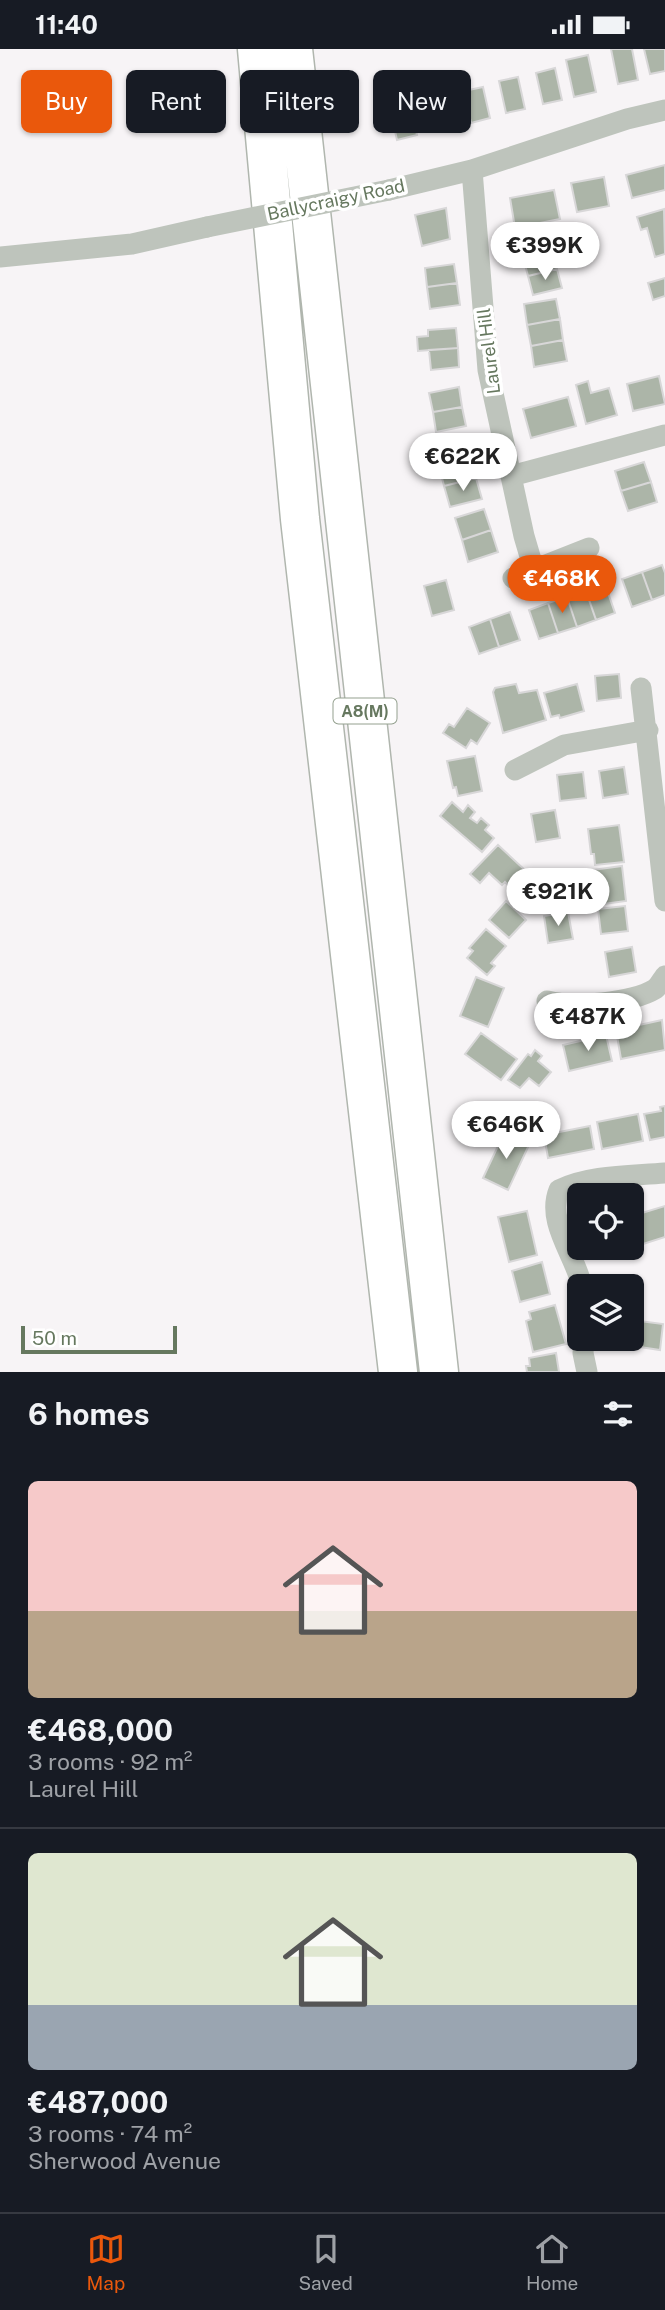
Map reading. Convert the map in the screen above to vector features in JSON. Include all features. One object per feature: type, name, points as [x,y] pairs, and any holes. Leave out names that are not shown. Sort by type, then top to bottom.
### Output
[{"type":"highway","name":"A8(M)","points":[[257,49],[301,533],[398,1372]]},
{"type":"highway","name":"A8(M)","points":[[293,49],[439,1372]]},
{"type":"street","name":"Ballycraigy Road","points":[[0,257],[132,244],[389,190],[472,170],[627,119],[665,110]]},
{"type":"street","name":"Laurel Hill","points":[[472,170],[488,370],[524,536],[534,570]]},
{"type":"street","points":[[511,476],[665,435]]},
{"type":"street","points":[[513,578],[589,548]]},
{"type":"street","points":[[641,688],[663,859],[665,901]]},
{"type":"street","points":[[515,770],[564,745],[648,730]]},
{"type":"street","points":[[547,1001],[562,1006],[624,999],[657,988],[665,976]]},
{"type":"street","points":[[579,1274],[558,1226],[554,1202],[559,1190],[583,1182],[665,1173]]},
{"type":"street","points":[[583,1351],[587,1372]]},
{"type":"building","points":[[611,49],[632,49],[638,80],[618,84]]},
{"type":"building","points":[[644,49],[665,49],[665,71],[650,74]]},
{"type":"building","points":[[588,55],[596,92],[574,97],[566,60]]},
{"type":"building","points":[[555,68],[562,100],[543,104],[536,73]]},
{"type":"building","points":[[518,77],[525,109],[506,113],[499,81]]},
{"type":"building","points":[[483,87],[490,118],[471,123],[471,90]]},
{"type":"building","points":[[395,133],[417,133],[417,135],[397,140]]},
{"type":"building","points":[[665,165],[665,190],[632,198],[626,175]]},
{"type":"building","points":[[604,177],[609,206],[577,212],[571,183]]},
{"type":"building","points":[[554,190],[560,219],[515,228],[510,198]]},
{"type":"building","points":[[446,208],[450,239],[422,246],[415,215]]},
{"type":"building","points":[[664,209],[665,254],[655,257],[647,228],[641,230],[637,217]]},
{"type":"building","points":[[553,250],[557,269],[528,276],[523,257]]},
{"type":"building","points":[[454,264],[457,283],[427,287],[425,268]]},
{"type":"building","points":[[557,269],[562,288],[533,295],[528,276]]},
{"type":"building","points":[[665,278],[665,296],[653,300],[648,283]]},
{"type":"building","points":[[457,283],[460,305],[430,309],[427,287]]},
{"type":"building","points":[[556,299],[560,319],[527,325],[524,304]]},
{"type":"building","points":[[560,319],[563,340],[531,346],[527,325]]},
{"type":"building","points":[[456,328],[458,348],[418,351],[417,337],[428,336],[428,330]]},
{"type":"building","points":[[563,340],[567,361],[534,367],[531,346]]},
{"type":"building","points":[[458,348],[459,367],[431,370],[429,350]]},
{"type":"building","points":[[659,376],[665,404],[633,411],[627,384]]},
{"type":"building","points":[[588,381],[591,393],[609,388],[617,415],[586,424],[576,385]]},
{"type":"building","points":[[459,387],[462,407],[433,412],[429,393]]},
{"type":"building","points":[[568,397],[576,426],[531,438],[523,409]]},
{"type":"building","points":[[462,407],[466,426],[436,432],[433,412]]},
{"type":"building","points":[[466,437],[471,458],[439,466],[434,445]]},
{"type":"building","points":[[471,458],[476,478],[444,486],[439,466]]},
{"type":"building","points":[[644,462],[651,482],[621,491],[615,471]]},
{"type":"building","points":[[476,478],[482,499],[450,507],[444,486]]},
{"type":"building","points":[[651,482],[657,502],[628,511],[621,491]]},
{"type":"building","points":[[484,509],[491,530],[462,540],[455,518]]},
{"type":"building","points":[[491,530],[498,552],[468,562],[462,540]]},
{"type":"building","points":[[662,565],[665,573],[665,595],[652,600],[642,572]]},
{"type":"building","points":[[642,572],[652,600],[632,607],[622,579]]},
{"type":"building","points":[[446,580],[454,610],[432,616],[424,586]]},
{"type":"building","points":[[605,584],[615,613],[596,620],[586,591]]},
{"type":"building","points":[[586,591],[596,620],[577,627],[567,597]]},
{"type":"building","points":[[567,597],[577,627],[558,633],[548,603]]},
{"type":"building","points":[[548,603],[558,633],[539,639],[529,610]]},
{"type":"building","points":[[510,612],[520,640],[499,647],[490,619]]},
{"type":"building","points":[[490,619],[499,647],[479,654],[469,627]]},
{"type":"building","points":[[619,674],[621,698],[597,701],[595,676]]},
{"type":"building","points":[[516,684],[519,693],[537,690],[546,720],[503,733],[493,692],[495,688]]},
{"type":"building","points":[[577,684],[584,711],[560,718],[559,715],[551,717],[544,693]]},
{"type":"building","points":[[467,708],[490,723],[477,744],[471,740],[466,748],[443,733],[449,724],[454,727]]},
{"type":"building","points":[[475,756],[482,791],[458,796],[456,787],[453,788],[447,761]]},
{"type":"building","points":[[624,767],[628,794],[603,798],[599,771]]},
{"type":"building","points":[[583,772],[586,798],[560,801],[557,775]]},
{"type":"building","points":[[452,802],[463,812],[468,805],[475,812],[470,818],[477,823],[481,818],[489,825],[485,830],[494,838],[482,852],[440,816]]},
{"type":"building","points":[[555,810],[560,838],[536,842],[531,814]]},
{"type":"building","points":[[619,825],[624,862],[595,865],[588,829]]},
{"type":"building","points":[[498,845],[527,872],[511,888],[505,882],[502,885],[489,873],[480,883],[470,874]]},
{"type":"building","points":[[622,866],[626,901],[596,905],[592,870]]},
{"type":"building","points":[[506,901],[526,920],[509,938],[489,920]]},
{"type":"building","points":[[625,906],[628,931],[601,934],[598,909]]},
{"type":"building","points":[[568,912],[573,939],[548,943],[544,916]]},
{"type":"building","points":[[486,929],[506,946],[491,963],[495,966],[487,975],[467,958],[473,951],[469,948]]},
{"type":"building","points":[[632,947],[636,972],[609,977],[605,952]]},
{"type":"building","points":[[476,977],[504,988],[488,1027],[460,1016]]},
{"type":"building","points":[[662,1020],[665,1050],[621,1059],[616,1030]]},
{"type":"building","points":[[481,1033],[517,1059],[501,1080],[465,1054]]},
{"type":"building","points":[[606,1035],[612,1061],[569,1071],[563,1045]]},
{"type":"building","points":[[535,1050],[542,1056],[538,1061],[551,1072],[539,1086],[529,1078],[520,1088],[508,1080],[528,1054],[531,1056]]},
{"type":"building","points":[[665,1106],[665,1137],[650,1140],[644,1114],[661,1111],[660,1107]]},
{"type":"building","points":[[638,1114],[643,1141],[602,1149],[597,1122]]},
{"type":"building","points":[[590,1126],[594,1149],[548,1158],[544,1135]]},
{"type":"building","points":[[504,1133],[529,1145],[508,1190],[483,1178]]},
{"type":"building","points":[[665,1206],[665,1237],[644,1244],[644,1212]]},
{"type":"building","points":[[527,1211],[537,1255],[509,1262],[498,1217]]},
{"type":"building","points":[[542,1262],[550,1294],[520,1302],[512,1271]]},
{"type":"building","points":[[555,1305],[566,1344],[533,1352],[526,1321],[531,1319],[529,1312]]},
{"type":"building","points":[[644,1322],[663,1324],[660,1350],[644,1348]]},
{"type":"building","points":[[556,1353],[559,1372],[527,1372],[526,1366],[530,1366],[529,1358]]}]
